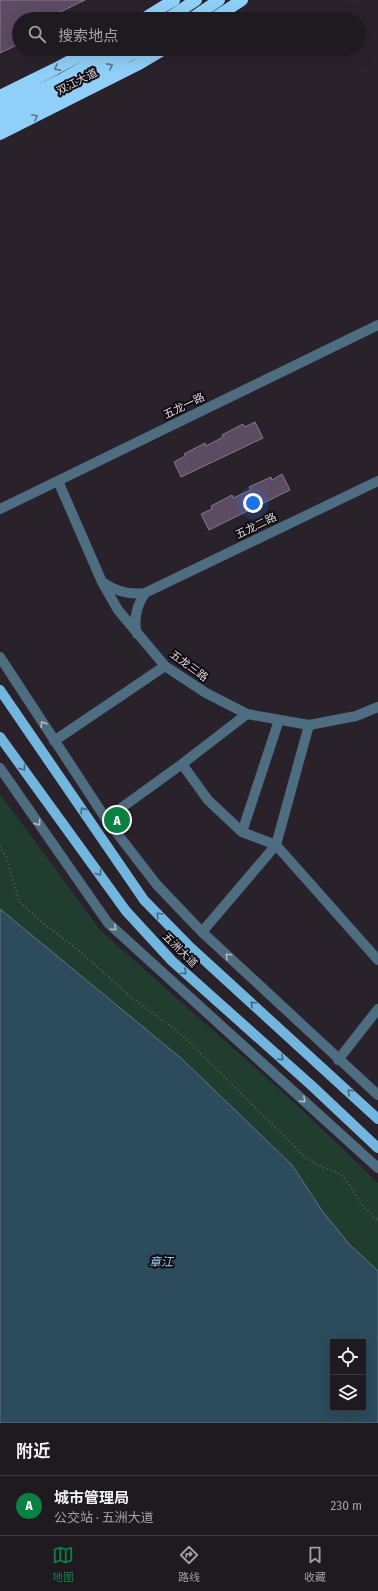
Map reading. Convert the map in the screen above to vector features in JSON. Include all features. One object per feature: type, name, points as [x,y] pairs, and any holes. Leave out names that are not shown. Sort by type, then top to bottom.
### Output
[{"type":"highway","points":[[154,12],[174,0]]},
{"type":"highway","points":[[177,12],[196,0]]},
{"type":"highway","points":[[201,12],[219,0]]},
{"type":"highway","points":[[224,12],[242,0]]},
{"type":"highway","name":"双江大道","points":[[0,96],[79,56]]},
{"type":"highway","points":[[0,109],[61,80],[104,56]]},
{"type":"highway","points":[[0,122],[67,89],[128,56]]},
{"type":"highway","name":"双江大道","points":[[0,134],[137,66],[153,56]]},
{"type":"main road","name":"五洲大道","points":[[0,691],[144,900],[190,947],[378,1119]]},
{"type":"main road","name":"五洲大道","points":[[0,736],[126,911],[172,961],[311,1085],[378,1148]]},
{"type":"street","name":"五龙一路","points":[[0,509],[378,325]]},
{"type":"street","name":"五龙三路","points":[[58,481],[102,582],[118,610],[138,636],[165,666],[206,693],[247,714],[309,725],[356,716],[378,707]]},
{"type":"street","name":"五龙二路","points":[[145,593],[378,481]]},
{"type":"street","points":[[102,582],[123,592],[145,593]]},
{"type":"street","points":[[138,636],[136,615],[139,602],[145,593]]},
{"type":"street","points":[[0,657],[106,819],[157,885],[202,932],[338,1060],[378,1095]]},
{"type":"street","points":[[54,741],[165,666]]},
{"type":"street","points":[[106,819],[182,764],[247,714]]},
{"type":"street","points":[[242,832],[279,720]]},
{"type":"street","points":[[202,932],[276,845],[309,725]]},
{"type":"street","points":[[182,764],[208,800],[242,832],[276,845],[378,960]]},
{"type":"street","points":[[0,768],[108,923],[378,1168]]},
{"type":"street","points":[[338,1060],[378,1009]]},
{"type":"path","points":[[0,846],[6,857],[19,900],[38,919],[78,950],[131,997],[181,1034],[306,1158],[320,1166],[340,1174],[349,1184],[360,1204],[378,1221]]},
{"type":"green space","points":[[0,794],[101,931],[297,1105],[378,1183],[378,1271],[349,1244],[323,1212],[292,1165],[182,1059],[0,909]]},
{"type":"water","name":"章江","points":[[0,909],[182,1059],[292,1165],[323,1212],[349,1244],[378,1271],[378,1423],[0,1423]]},
{"type":"building","points":[[0,0],[85,0],[60,12],[12,12],[12,47],[0,53]]},
{"type":"building","points":[[255,422],[263,438],[181,477],[174,462],[185,456],[184,454],[205,443],[206,446],[223,437],[222,435],[243,424],[245,427]]},
{"type":"building","points":[[282,474],[290,490],[209,530],[201,514],[212,509],[211,506],[232,495],[233,498],[251,490],[249,487],[271,477],[272,480]]},
{"type":"place","name":"城市管理局","points":[[117,820]]}]
